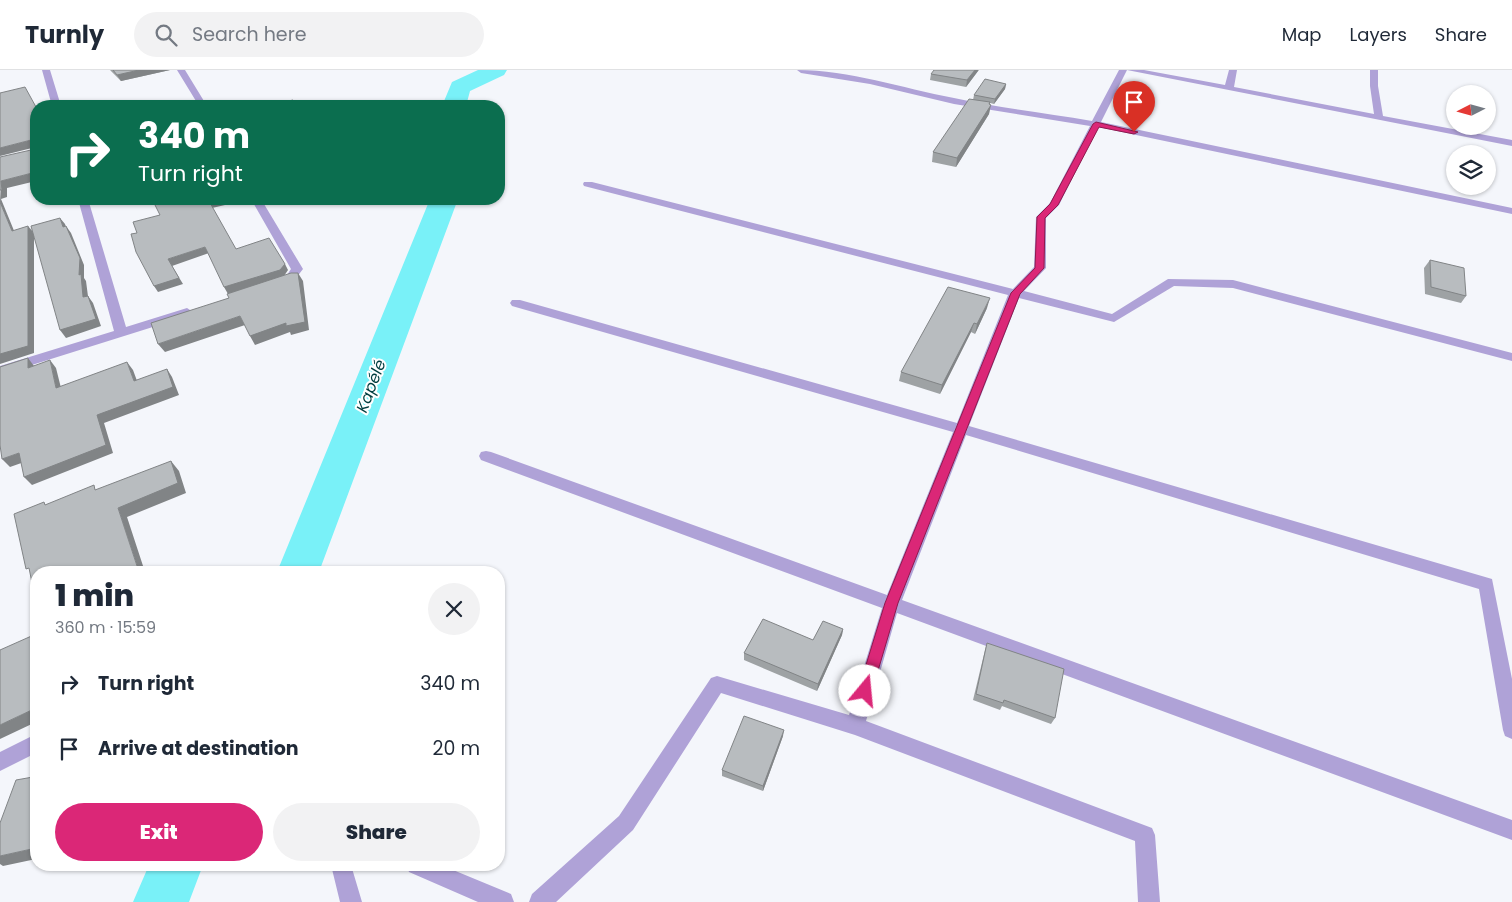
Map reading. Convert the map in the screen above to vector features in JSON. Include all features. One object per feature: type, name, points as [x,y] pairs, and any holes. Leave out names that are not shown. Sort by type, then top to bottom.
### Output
[{"type":"street","points":[[46,70],[55,100]]},
{"type":"street","points":[[181,70],[199,100]]},
{"type":"street","points":[[801,70],[870,81],[954,101],[1096,124],[1512,211]]},
{"type":"street","points":[[854,726],[892,603],[1015,293],[1040,268],[1041,217],[1054,205],[1123,70]]},
{"type":"street","points":[[1131,70],[1512,143]]},
{"type":"street","points":[[1229,88],[1233,70]]},
{"type":"street","points":[[1374,70],[1374,86],[1380,118]]},
{"type":"street","points":[[588,184],[1114,318],[1172,282],[1233,284],[1512,357]]},
{"type":"street","points":[[85,205],[121,333]]},
{"type":"street","points":[[260,205],[297,269],[289,280],[270,286]]},
{"type":"street","points":[[516,303],[961,430],[1486,584],[1512,730]]},
{"type":"street","points":[[0,371],[196,309]]},
{"type":"street","points":[[486,456],[1512,830]]},
{"type":"street","points":[[540,902],[626,823],[717,684],[854,726],[1145,835],[1149,902]]},
{"type":"street","points":[[0,762],[30,746]]},
{"type":"street","points":[[343,871],[351,902]]},
{"type":"street","points":[[430,871],[503,902]]},
{"type":"building","points":[[113,70],[139,70],[117,75]]},
{"type":"building","points":[[934,70],[975,70],[967,80],[931,74]]},
{"type":"building","points":[[985,79],[1006,84],[995,99],[974,95]]},
{"type":"building","points":[[25,87],[32,100],[30,100],[30,140],[0,148],[0,93]]},
{"type":"building","points":[[969,99],[990,102],[989,104],[991,105],[957,158],[933,152]]},
{"type":"building","points":[[30,150],[30,174],[1,181],[2,190],[0,190],[0,157]]},
{"type":"building","points":[[0,202],[12,231],[28,226],[28,346],[0,354]]},
{"type":"building","points":[[155,205],[211,205],[236,249],[269,238],[285,264],[280,270],[224,287],[205,247],[168,259],[179,278],[154,286],[136,252],[131,234],[137,233],[133,222],[160,215]]},
{"type":"building","points":[[60,218],[63,227],[66,226],[80,258],[79,275],[81,274],[83,297],[88,296],[96,319],[60,330],[31,226]]},
{"type":"building","points":[[1430,260],[1464,268],[1466,296],[1431,287]]},
{"type":"building","points":[[291,273],[298,273],[305,322],[286,326],[286,323],[250,336],[240,316],[158,344],[151,323],[229,298],[227,294]]},
{"type":"building","points":[[948,287],[990,298],[977,324],[974,323],[942,385],[901,372]]},
{"type":"building","points":[[28,358],[28,368],[50,360],[56,388],[127,362],[134,381],[167,369],[173,387],[97,415],[106,445],[24,477],[19,453],[2,459],[0,445],[0,367]]},
{"type":"building","points":[[171,461],[178,483],[118,508],[137,566],[30,566],[30,573],[29,568],[26,569],[14,514],[44,502],[45,505],[94,485],[95,490]]},
{"type":"building","points":[[763,619],[813,640],[823,621],[843,629],[818,684],[744,653]]},
{"type":"building","points":[[30,637],[30,711],[0,725],[0,650]]},
{"type":"building","points":[[987,643],[1064,669],[1055,718],[1004,700],[1003,703],[976,694]]},
{"type":"building","points":[[744,716],[784,730],[763,786],[722,770]]},
{"type":"building","points":[[30,778],[30,849],[0,856],[0,823],[16,780]]},
{"type":"waterway","name":"Kapélé","points":[[456,100],[460,87],[496,70]]},
{"type":"waterway","name":"Kapélé","points":[[300,566],[442,205]]},
{"type":"waterway","name":"Kapélé","points":[[161,902],[174,871]]},
{"type":"route","points":[[865,691],[892,603],[1015,293],[1040,268],[1041,217],[1054,205],[1096,124],[1134,132]]}]
